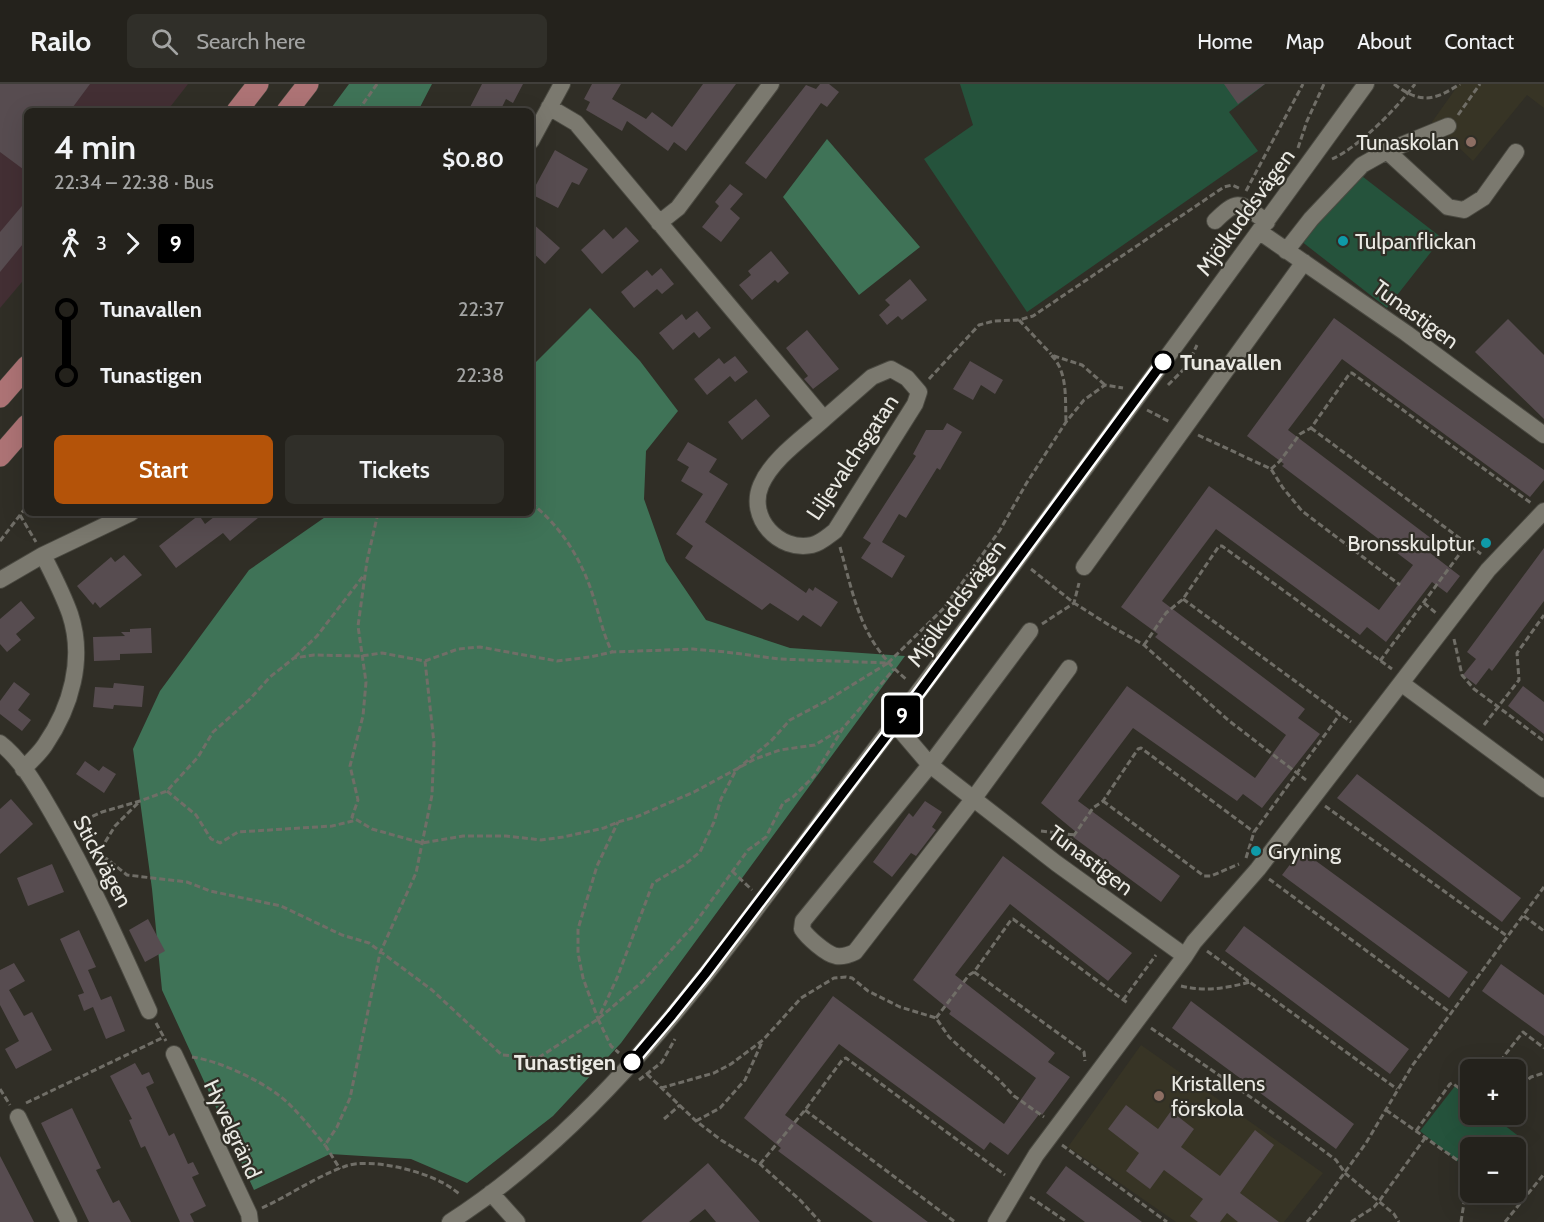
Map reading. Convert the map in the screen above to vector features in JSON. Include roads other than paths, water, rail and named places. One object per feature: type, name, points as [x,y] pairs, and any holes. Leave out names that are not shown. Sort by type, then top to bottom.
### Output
[{"type":"main road","points":[[239,108],[258,84]]},
{"type":"main road","points":[[289,108],[308,84]]},
{"type":"main road","points":[[0,397],[24,369]]},
{"type":"main road","points":[[0,456],[24,428]]},
{"type":"street","points":[[534,135],[562,84]]},
{"type":"street","points":[[659,223],[678,208],[771,84]]},
{"type":"street","name":"Mjölkuddsvägen","points":[[450,1222],[534,1158],[593,1103],[672,1015],[895,724],[1264,227],[1366,84]]},
{"type":"street","name":"Liljevalchsgatan","points":[[549,107],[576,123],[824,419]]},
{"type":"street","points":[[1287,250],[1311,219],[1362,165],[1387,151],[1449,126]]},
{"type":"street","points":[[1387,151],[1448,207],[1464,210],[1484,198],[1516,152]]},
{"type":"street","name":"Tunastigen","points":[[1215,221],[1228,207],[1238,204],[1250,209],[1287,250],[1406,333],[1544,435]]},
{"type":"street","points":[[1084,567],[1182,428],[1304,262]]},
{"type":"street","name":"Liljevalchsgatan","points":[[891,369],[907,378],[919,392],[915,404],[835,531],[815,545],[793,545],[780,541],[762,522],[758,494],[770,470],[824,419],[873,377],[891,369]]},
{"type":"street","points":[[996,1222],[1036,1155],[1194,942],[1258,869],[1316,789],[1538,509]]},
{"type":"street","points":[[0,580],[43,555],[125,516]]},
{"type":"street","points":[[24,769],[45,746],[67,707],[75,672],[76,646],[70,616],[43,555]]},
{"type":"street","points":[[1030,632],[930,765],[803,921],[802,929],[807,937],[834,956],[844,956],[855,952],[974,798],[1069,668]]},
{"type":"street","points":[[1401,683],[1544,789]]},
{"type":"street","name":"Tunastigen","points":[[895,724],[930,765],[1056,862],[1185,956]]},
{"type":"street","name":"Stickvägen","points":[[0,743],[24,769],[62,830],[85,857],[149,1011]]},
{"type":"street","name":"Hyvelgränd","points":[[174,1054],[250,1218]]},
{"type":"street","points":[[15,1110],[69,1222]]},
{"type":"street","points":[[491,1193],[517,1222]]},
{"type":"place","name":"Tunaskolan","points":[[1471,142]]},
{"type":"place","name":"Tulpanflickan","points":[[1343,241]]},
{"type":"place","name":"Tunavallen","points":[[1163,362]]},
{"type":"place","name":"Bronsskulptur","points":[[1486,543]]},
{"type":"place","name":"Gryning","points":[[1256,851]]},
{"type":"place","name":"Tunastigen","points":[[632,1062]]},
{"type":"place","name":"Kristallens förskola","points":[[1159,1096]]}]
